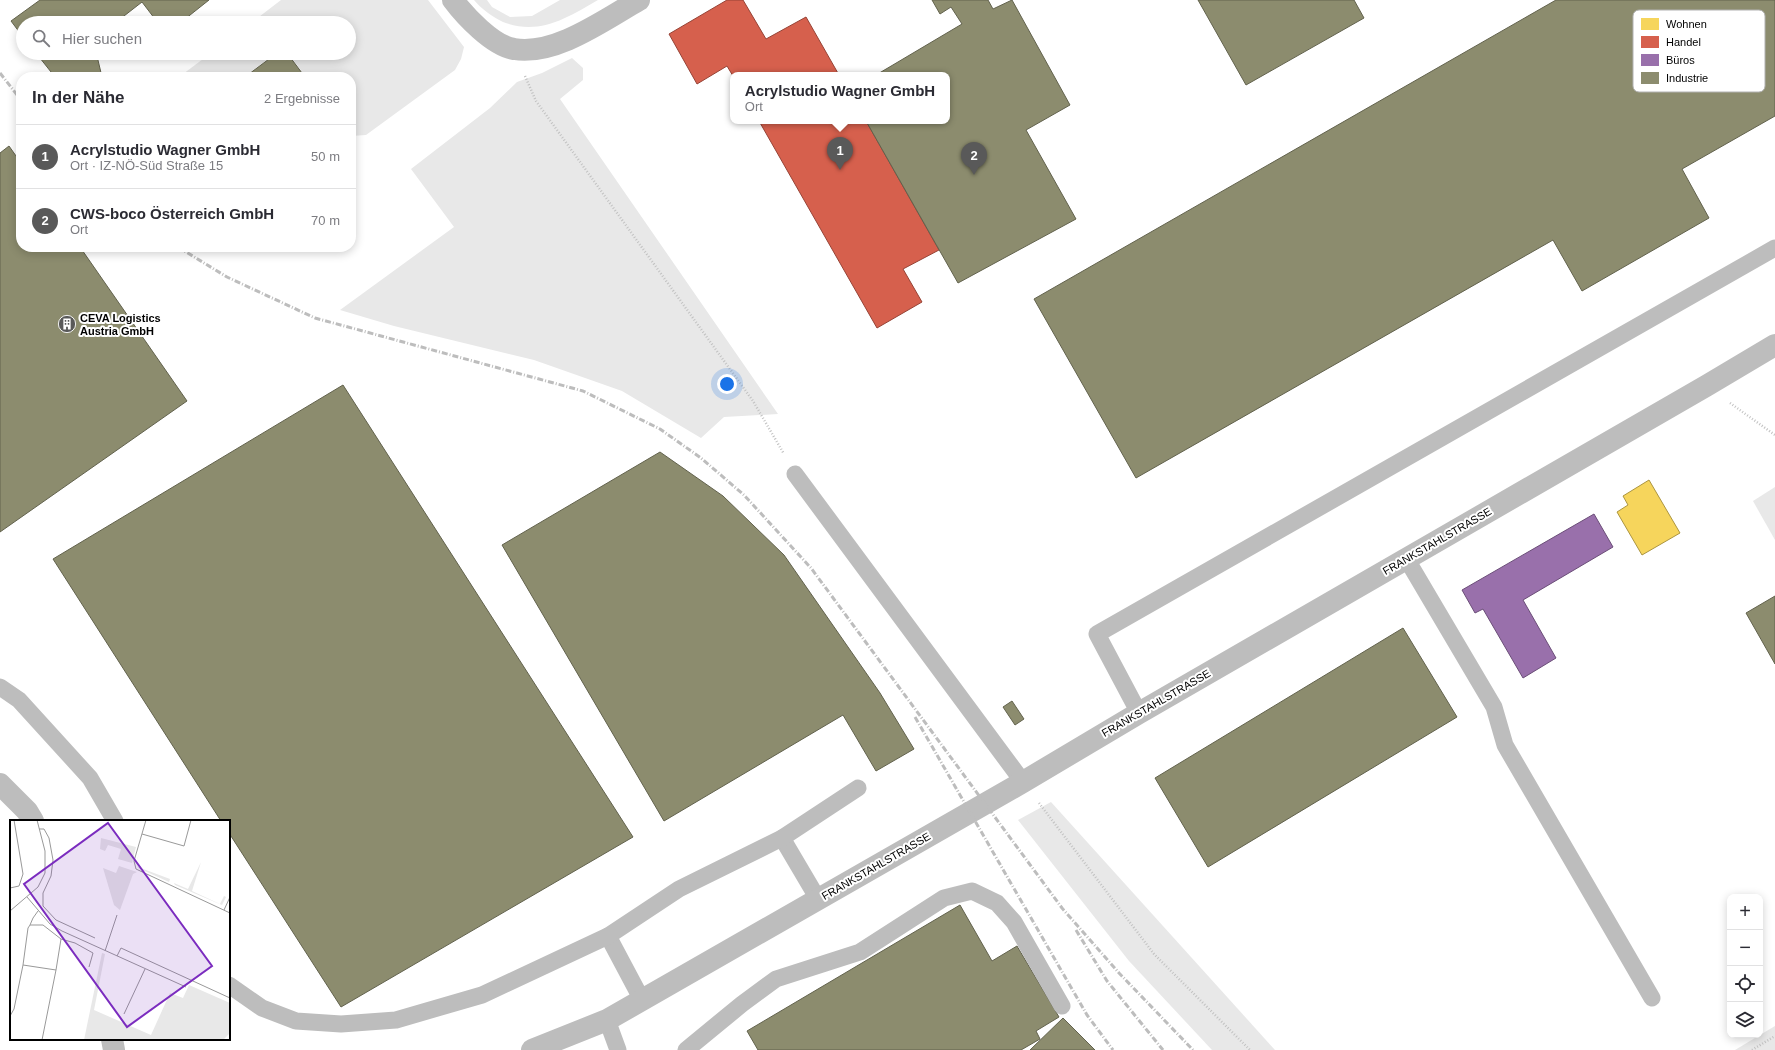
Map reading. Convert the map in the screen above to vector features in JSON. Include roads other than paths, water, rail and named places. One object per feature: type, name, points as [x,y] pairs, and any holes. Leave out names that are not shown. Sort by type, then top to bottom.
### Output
[{"type":"street","points":[[453,0],[461,11],[488,36],[513,49],[541,49],[582,32],[639,0]]},
{"type":"street","name":"FRANKSTAHLSTRASSE","points":[[532,1050],[607,1020],[1023,782],[1139,713],[1775,345]]},
{"type":"street","points":[[0,784],[27,811],[32,820]]},
{"type":"street","points":[[112,1040],[114,1050]]},
{"type":"lane","points":[[1139,713],[1097,634],[1775,248]]},
{"type":"lane","points":[[795,474],[1023,782]]},
{"type":"lane","points":[[1406,558],[1494,707],[1505,745],[1652,998]]},
{"type":"lane","points":[[0,687],[19,700],[90,778],[114,820]]},
{"type":"lane","points":[[230,986],[262,1008],[296,1021],[341,1024],[396,1020],[482,995],[608,936],[679,889],[782,838],[858,788]]},
{"type":"lane","points":[[782,838],[818,899]]},
{"type":"lane","points":[[686,1050],[742,1004],[776,979],[860,952],[944,898],[972,892],[997,903],[1014,922],[1062,1006]]},
{"type":"lane","points":[[608,936],[642,1000]]},
{"type":"lane","points":[[607,1020],[618,1050]]},
{"type":"railway","points":[[0,73],[16,94]]},
{"type":"railway","points":[[186,252],[227,277],[315,318],[583,391],[660,429],[701,458],[744,495],[811,568],[1062,908],[1119,973],[1193,1050]]},
{"type":"railway","points":[[915,717],[1087,1015],[1113,1050]]},
{"type":"railway","points":[[1076,930],[1107,981],[1163,1050]]},
{"type":"place","name":"Acrylstudio Wagner GmbH","points":[[840,170]]},
{"type":"place","name":"CWS-boco Österreich GmbH","points":[[974,175]]},
{"type":"place","name":"CEVA Logistics Austria GmbH","points":[[67,324]]}]
